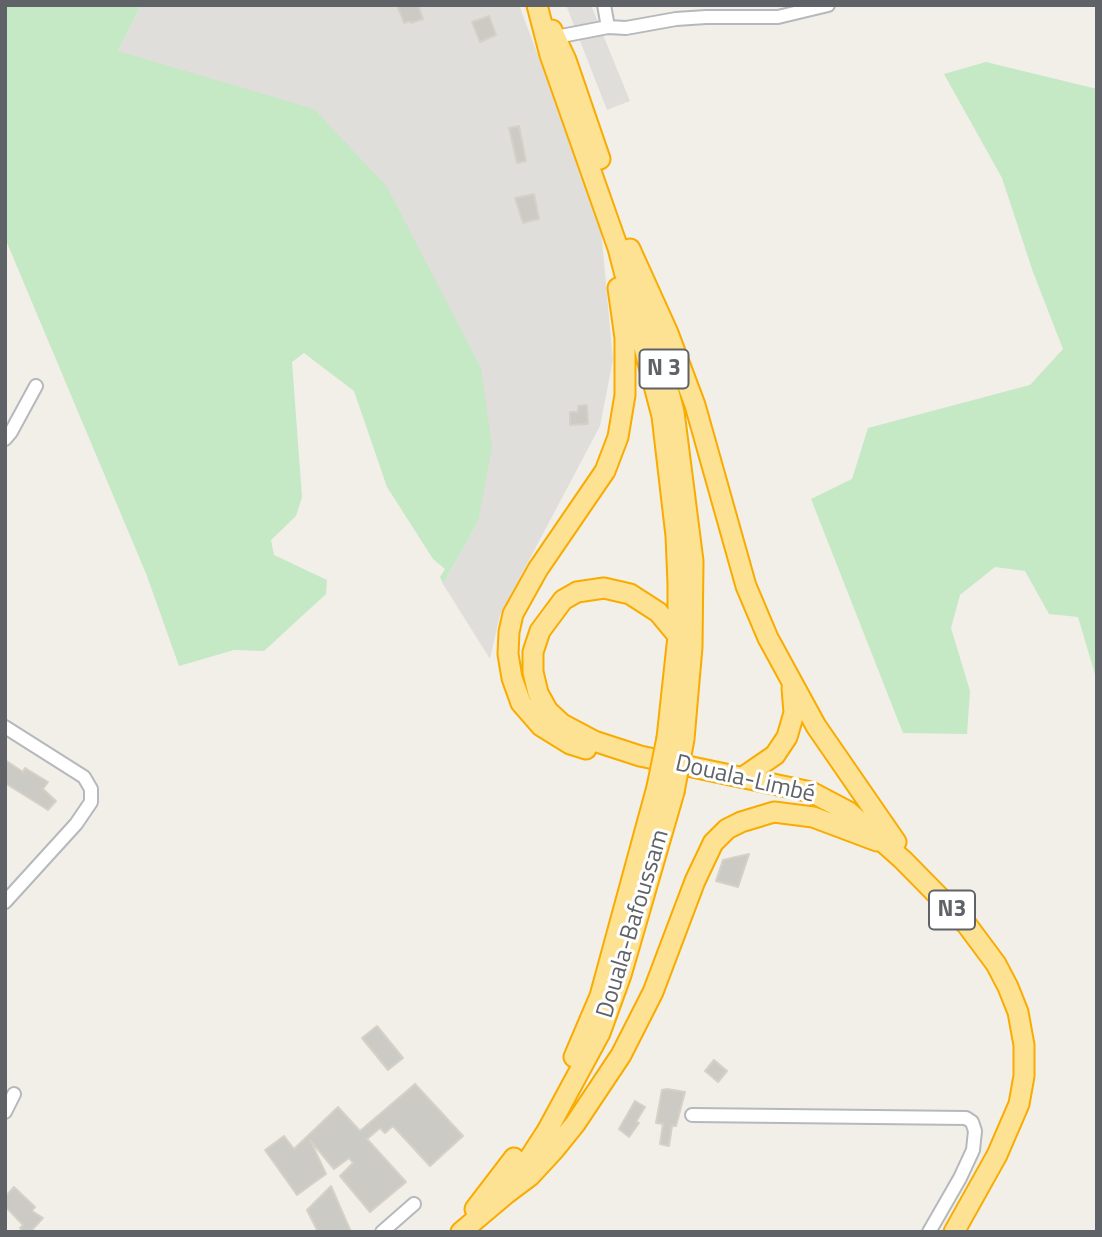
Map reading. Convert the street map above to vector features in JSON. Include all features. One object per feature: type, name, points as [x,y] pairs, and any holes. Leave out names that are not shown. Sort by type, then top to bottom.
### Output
[{"type":"highway","name":"N 3","points":[[540,12],[551,27],[566,60],[624,249],[662,416],[676,536],[676,738]]},
{"type":"highway","name":"N 3","points":[[540,12],[550,55],[650,315],[674,412],[690,538],[693,608],[676,738]]},
{"type":"highway","points":[[624,249],[668,333],[695,405],[746,586],[768,638],[816,726],[918,875]]},
{"type":"highway","points":[[624,249],[618,289],[625,338],[625,395],[618,437],[605,471],[538,569],[513,614],[508,654],[512,678],[521,703],[541,726],[570,744],[598,753],[640,756]]},
{"type":"highway","points":[[640,756],[580,735],[555,717],[538,693],[533,672],[533,652],[540,631],[563,600],[591,589],[615,590],[646,602],[678,636]]},
{"type":"highway","points":[[743,777],[775,755],[787,737],[794,713],[791,682]]},
{"type":"highway","name":"Douala-Bafoussam","points":[[460,1232],[506,1194],[561,1106],[607,1017],[625,962],[676,738]]},
{"type":"highway","name":"Douala-Limbé","points":[[640,756],[811,792],[831,801],[849,812],[918,875],[967,925],[996,964],[1018,1012],[1024,1045],[1024,1076],[1016,1114],[978,1192],[954,1232]]},
{"type":"highway","name":"Douala-Bafoussam","points":[[460,1232],[538,1121],[590,1023],[666,790]]},
{"type":"highway","points":[[506,1194],[530,1176],[561,1141],[621,1055],[653,992],[707,852],[720,836],[741,821],[774,812],[813,817],[888,846]]},
{"type":"street","points":[[604,5],[608,27]]},
{"type":"street","points":[[556,37],[608,27],[626,28],[696,18],[778,17],[828,5]]},
{"type":"street","points":[[5,439],[36,386]]},
{"type":"street","points":[[5,727],[84,777],[92,789],[91,803],[76,824],[5,902]]},
{"type":"street","points":[[5,1112],[14,1094]]},
{"type":"street","points":[[692,1115],[966,1118],[972,1122],[975,1131],[973,1150],[929,1232]]},
{"type":"street","points":[[382,1232],[414,1204]]},
{"type":"shaded area","points":[[141,5],[519,5],[600,219],[613,360],[600,426],[500,615],[490,659],[443,584],[478,522],[481,368],[433,278],[118,51]]},
{"type":"shaded area","points":[[566,5],[591,5],[630,101],[607,110]]},
{"type":"green space","points":[[5,5],[141,5],[118,51],[314,109],[387,187],[481,368],[492,447],[478,522],[443,584],[440,577],[445,569],[433,559],[387,487],[354,391],[304,353],[292,362],[302,497],[296,516],[271,540],[274,555],[327,580],[326,594],[264,651],[234,650],[179,666],[147,576],[5,238]]},
{"type":"green space","points":[[986,62],[1097,89],[1097,681],[1078,617],[1049,614],[1025,571],[995,567],[960,595],[951,628],[970,691],[967,734],[903,733],[811,499],[852,479],[868,428],[1030,385],[1063,349],[1033,272],[1002,178],[944,74]]},
{"type":"building","points":[[397,5],[418,5],[423,19],[404,23]]},
{"type":"building","points":[[489,16],[496,35],[480,42],[472,22]]},
{"type":"building","points":[[519,126],[526,161],[517,163],[509,128]]},
{"type":"building","points":[[534,194],[539,219],[523,223],[515,198]]},
{"type":"building","points":[[587,405],[588,424],[570,425],[570,412],[578,412],[578,406]]},
{"type":"building","points":[[5,760],[23,772],[25,768],[48,782],[43,789],[56,801],[48,810],[5,783]]},
{"type":"building","points":[[749,854],[738,887],[716,881],[723,860]]},
{"type":"building","points":[[377,1026],[403,1058],[388,1070],[362,1038]]},
{"type":"building","points":[[714,1060],[727,1071],[718,1082],[705,1071]]},
{"type":"building","points":[[415,1084],[463,1136],[430,1166],[393,1126],[385,1133],[380,1128],[367,1139],[406,1182],[370,1212],[340,1176],[353,1163],[349,1158],[334,1169],[310,1140],[326,1174],[297,1195],[265,1150],[284,1136],[294,1149],[338,1107],[360,1131]]},
{"type":"building","points":[[662,1090],[685,1092],[676,1126],[672,1126],[669,1146],[660,1144],[663,1124],[656,1123]]},
{"type":"building","points":[[635,1101],[645,1107],[636,1122],[639,1123],[629,1137],[619,1129]]},
{"type":"building","points":[[331,1186],[351,1232],[318,1232],[307,1210]]},
{"type":"building","points":[[14,1187],[35,1207],[32,1211],[43,1218],[30,1232],[24,1232],[20,1228],[23,1225],[5,1206],[5,1197]]}]
